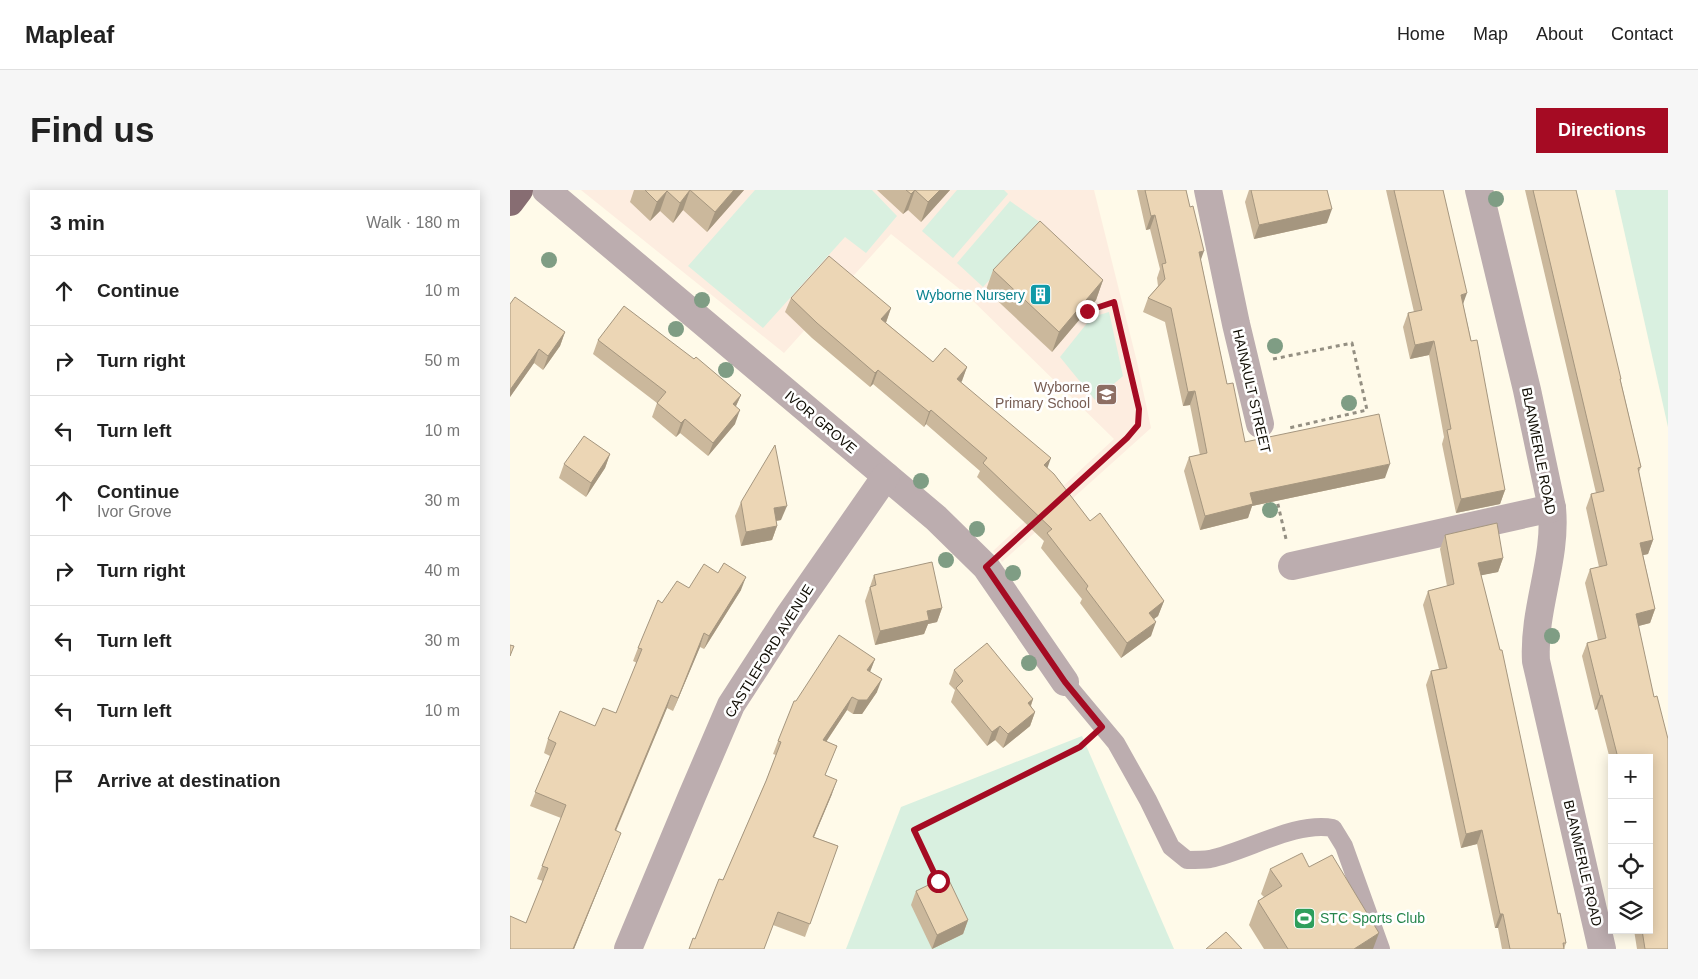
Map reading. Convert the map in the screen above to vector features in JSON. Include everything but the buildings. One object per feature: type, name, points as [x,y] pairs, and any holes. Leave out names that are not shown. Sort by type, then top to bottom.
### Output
[{"type":"main road","points":[[510,202],[519,190]]},
{"type":"street","name":"IVOR GROVE","points":[[546,190],[936,518],[986,567],[1065,682]]},
{"type":"street","name":"HAINAULT STREET","points":[[1208,190],[1236,324],[1261,429]]},
{"type":"street","name":"BLANMERLE ROAD","points":[[1479,190],[1527,390],[1552,508],[1552,543],[1538,616],[1535,642],[1536,660],[1602,949]]},
{"type":"street","name":"CASTLEFORD AVENUE","points":[[628,949],[732,705],[788,617],[886,476]]},
{"type":"street","points":[[1292,566],[1552,508]]},
{"type":"lane","points":[[1065,682],[1116,743],[1148,800],[1171,847],[1187,860],[1209,859],[1295,831],[1319,826],[1332,828],[1344,846],[1381,949]]},
{"type":"path","points":[[1062,498],[1127,438],[1138,425],[1139,409],[1114,302],[1087,311]]},
{"type":"path","points":[[1246,365],[1352,343],[1367,410],[1261,429]]},
{"type":"path","points":[[1275,492],[1292,566]]},
{"type":"path","points":[[986,567],[1034,524]]},
{"type":"path","points":[[938,881],[914,830],[1080,747],[1102,727]]},
{"type":"shaded area","name":"Wyborne Primary School","points":[[581,190],[1094,190],[1137,362],[1151,428],[1002,562],[993,551],[1114,439],[967,295],[891,234],[784,353]]},
{"type":"green space","points":[[755,190],[872,190],[897,216],[866,253],[845,237],[763,328],[688,266]]},
{"type":"green space","points":[[957,190],[1004,190],[1008,194],[953,258],[922,231]]},
{"type":"green space","points":[[1615,190],[1668,190],[1668,427]]},
{"type":"green space","points":[[1010,201],[1041,223],[983,287],[957,263]]},
{"type":"green space","points":[[1109,312],[1123,376],[1095,400],[1060,357],[1092,317]]},
{"type":"green space","points":[[1082,736],[1174,949],[846,949],[901,807]]},
{"type":"place","name":"Wyborne Nursery","points":[[1041,295]]},
{"type":"place","name":"Wyborne Primary School","points":[[1106,395]]},
{"type":"place","name":"STC Sports Club","points":[[1304,918]]},
{"type":"route","points":[[938,881],[914,830],[1080,747],[1102,727],[1065,682],[986,567],[1127,438],[1138,425],[1139,409],[1114,302],[1087,311]]}]
